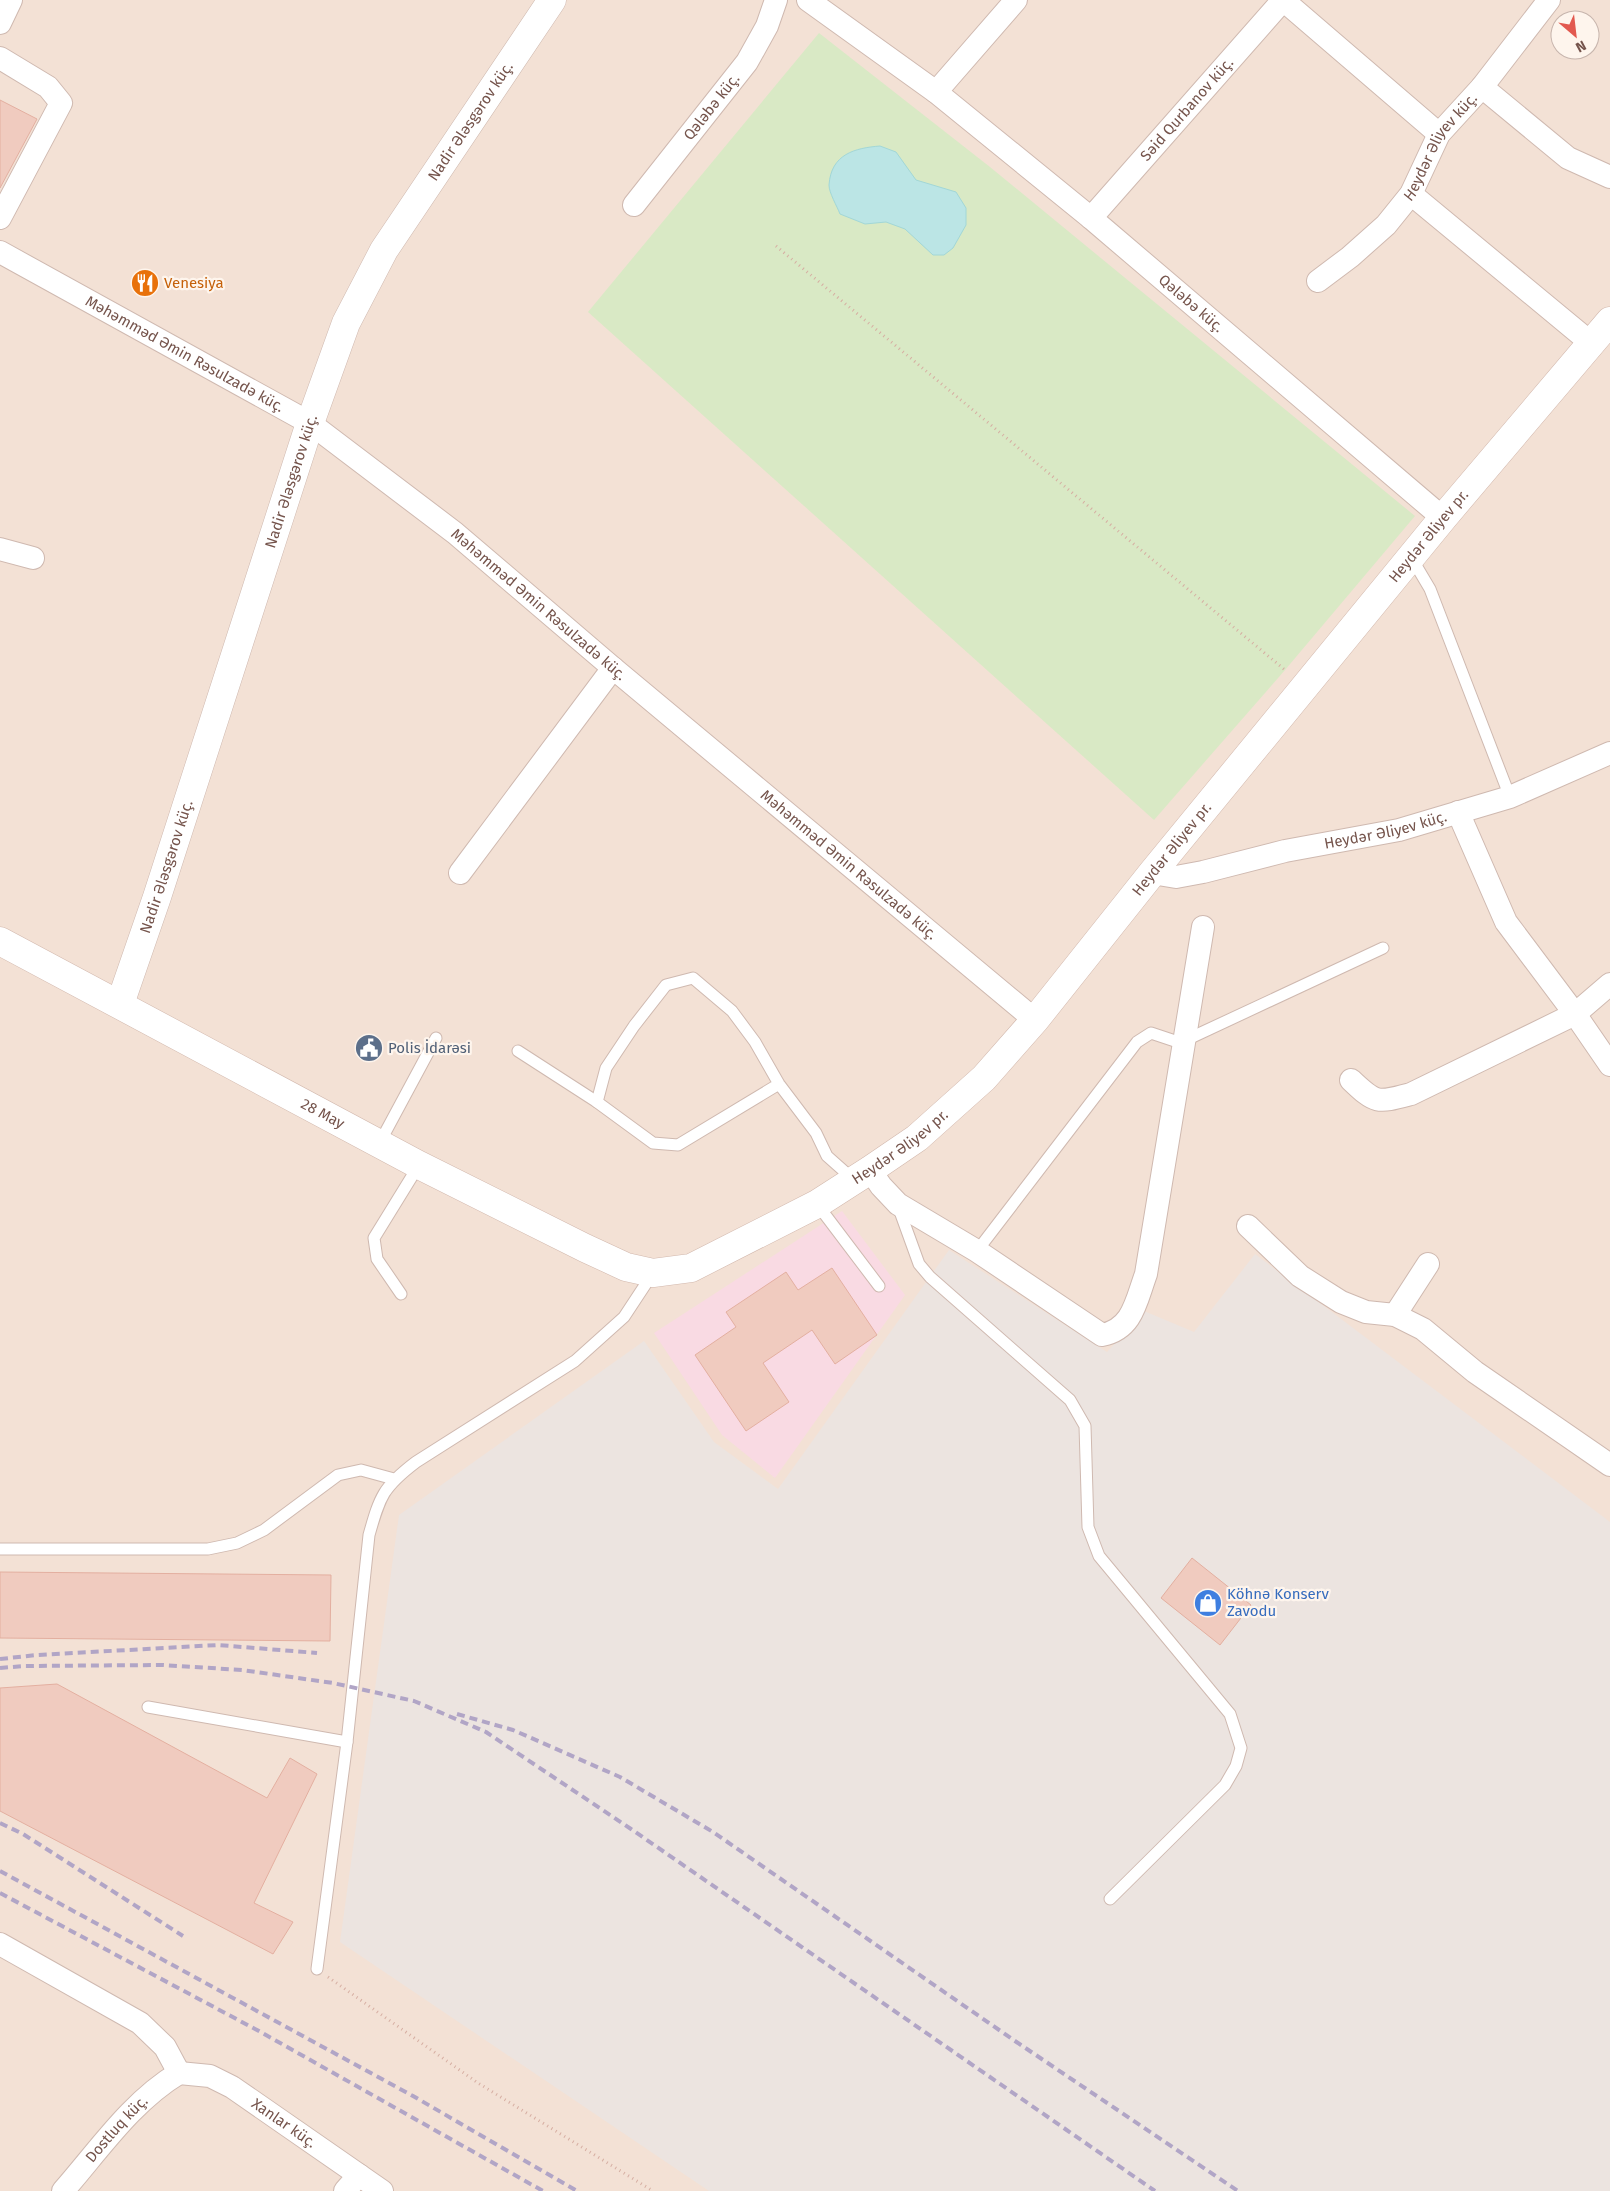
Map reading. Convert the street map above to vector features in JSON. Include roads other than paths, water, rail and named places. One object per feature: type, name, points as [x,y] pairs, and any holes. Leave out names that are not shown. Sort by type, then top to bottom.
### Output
[{"type":"main road","name":"Nadir Ələsgərov küç.","points":[[120,1004],[160,887],[310,423],[346,323],[384,250],[545,3]]},
{"type":"main road","name":"Heydər Əliyev pr.","points":[[653,1274],[691,1268],[817,1204],[917,1138],[984,1078],[1035,1020],[1152,873],[1443,518],[1610,321]]},
{"type":"main road","name":"28 May","points":[[0,941],[419,1166],[626,1267],[653,1274]]},
{"type":"street","points":[[0,23],[11,0]]},
{"type":"street","name":"Qələbə küç.","points":[[634,205],[747,62],[767,26],[776,0]]},
{"type":"street","name":"Qələbə küç.","points":[[808,0],[936,92],[1091,218],[1443,518]]},
{"type":"street","points":[[936,92],[1016,0]]},
{"type":"street","points":[[1283,0],[1439,134]]},
{"type":"street","name":"Səid Qurbanov küç.","points":[[1091,218],[1283,0]]},
{"type":"street","name":"Heydər Əliyev küç.","points":[[1318,281],[1386,225],[1411,194],[1439,134],[1482,87],[1549,0]]},
{"type":"street","points":[[0,58],[48,87],[61,103],[0,218]]},
{"type":"street","points":[[1482,87],[1568,158],[1610,177]]},
{"type":"street","points":[[1411,194],[1591,343]]},
{"type":"street","name":"Məhəmməd Əmin Rəsulzadə küç.","points":[[0,252],[310,423],[455,533],[613,668],[1035,1020]]},
{"type":"street","points":[[0,549],[33,558]]},
{"type":"street","points":[[460,873],[613,668]]},
{"type":"street","name":"Heydər Əliyev küç.","points":[[1152,873],[1176,876],[1203,872],[1285,851],[1399,830],[1510,797],[1610,754]]},
{"type":"street","points":[[1458,812],[1506,922],[1575,1014],[1610,1065]]},
{"type":"street","points":[[862,1175],[880,1186],[898,1204],[977,1251],[1102,1335],[1116,1332],[1129,1318],[1146,1274],[1203,927]]},
{"type":"street","points":[[1351,1080],[1369,1098],[1386,1101],[1410,1094],[1575,1014],[1610,984]]},
{"type":"street","points":[[1248,1226],[1300,1276],[1340,1302],[1366,1312],[1395,1314],[1423,1329],[1475,1372],[1610,1465]]},
{"type":"street","points":[[1395,1314],[1428,1264]]},
{"type":"street","points":[[0,1944],[140,2023],[166,2047],[179,2074]]},
{"type":"street","name":"Xanlar küç.","points":[[179,2074],[210,2076],[232,2087],[352,2183],[382,2191]]},
{"type":"street","name":"Dostluq küç.","points":[[63,2191],[137,2105],[160,2085],[179,2074]]},
{"type":"lane","points":[[1411,557],[1430,589],[1510,797]]},
{"type":"lane","points":[[977,1251],[1136,1042],[1151,1034],[1184,1044],[1188,1040],[1383,948]]},
{"type":"lane","points":[[597,1102],[606,1068],[634,1026],[666,985],[693,978],[732,1011],[755,1042],[779,1084],[816,1133],[827,1156],[862,1175]]},
{"type":"lane","points":[[380,1144],[436,1038]]},
{"type":"lane","points":[[518,1051],[597,1102],[653,1143],[678,1144],[779,1084]]},
{"type":"lane","points":[[401,1294],[377,1259],[374,1238],[419,1166]]},
{"type":"lane","points":[[817,1204],[879,1286]]},
{"type":"lane","points":[[898,1204],[918,1264],[930,1278],[1070,1400],[1085,1426],[1088,1527],[1099,1556],[1230,1714],[1240,1748],[1236,1766],[1225,1785],[1110,1899]]},
{"type":"lane","points":[[317,1969],[348,1742],[369,1535],[378,1502],[394,1479],[416,1462],[576,1361],[624,1316],[653,1274]]},
{"type":"lane","points":[[0,1548],[208,1549],[237,1543],[264,1530],[338,1475],[361,1470],[394,1479]]},
{"type":"lane","points":[[148,1706],[348,1742]]},
{"type":"water","points":[[880,146],[896,152],[916,180],[956,192],[966,208],[966,225],[953,248],[944,255],[933,255],[905,229],[886,222],[865,224],[840,214],[829,188],[834,166],[839,160],[853,151]]},
{"type":"railway","points":[[0,1659],[37,1655],[218,1645],[317,1653]]},
{"type":"railway","points":[[0,1668],[24,1666],[162,1665],[242,1670],[333,1683],[414,1701],[486,1732],[631,1829],[1155,2191]]},
{"type":"railway","points":[[457,1714],[513,1730],[620,1777],[713,1832],[1015,2041],[1238,2191]]},
{"type":"railway","points":[[0,1823],[23,1834],[183,1936]]},
{"type":"railway","points":[[0,1871],[413,2096],[577,2191]]},
{"type":"railway","points":[[0,1893],[257,2030],[543,2191]]},
{"type":"place","name":"Venesiya","points":[[145,283]]},
{"type":"place","name":"Polis İdarəsi","points":[[369,1048]]},
{"type":"place","name":"Köhnə Konserv Zavodu","points":[[1208,1603]]}]
